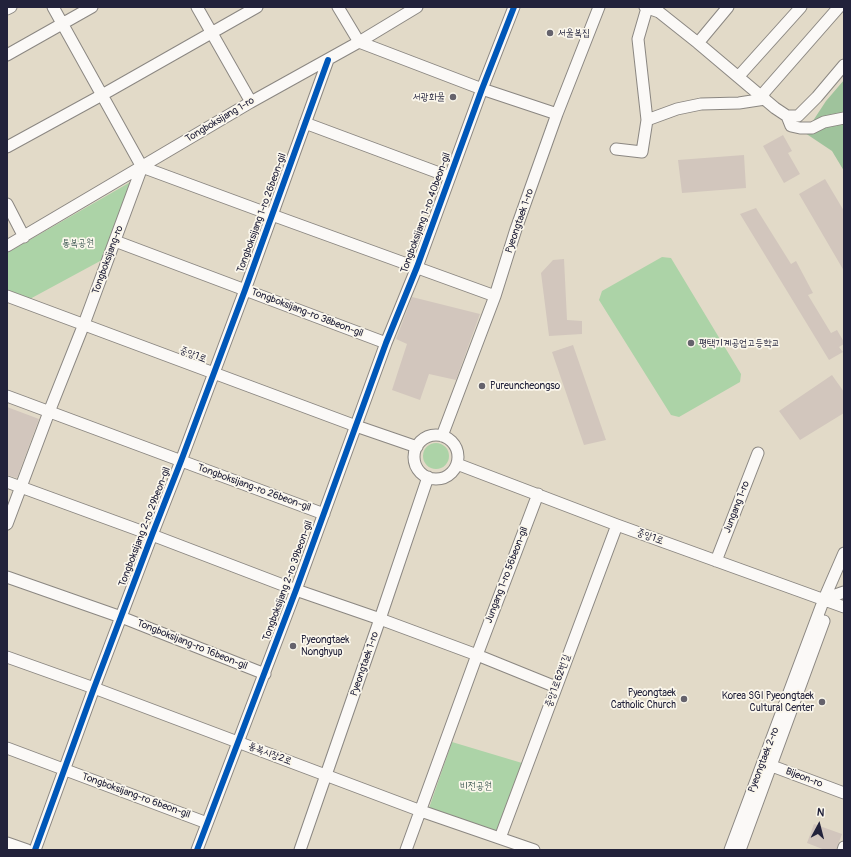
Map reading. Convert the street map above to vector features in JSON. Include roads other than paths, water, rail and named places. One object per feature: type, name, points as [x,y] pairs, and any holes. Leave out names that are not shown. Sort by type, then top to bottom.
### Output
[{"type":"street","points":[[7,9],[11,7]]},
{"type":"street","points":[[53,7],[142,166],[495,296]]},
{"type":"street","points":[[7,55],[92,7]]},
{"type":"street","points":[[197,7],[251,102]]},
{"type":"street","points":[[7,147],[257,7]]},
{"type":"street","points":[[338,7],[359,42],[482,89],[557,114]]},
{"type":"street","name":"Tongboksijang 1-ro","points":[[7,246],[251,102],[328,60],[417,7]]},
{"type":"street","name":"Tongboksijang 1-ro 40beon-gil","points":[[356,426],[386,343],[417,267],[482,89],[514,7]]},
{"type":"street","name":"Pyeongtaek 1-ro","points":[[442,436],[495,296],[516,229],[557,114],[599,7]]},
{"type":"street","points":[[616,149],[642,152],[647,120],[638,40],[646,7],[661,9],[774,108],[787,116],[798,116],[817,97],[844,65]]},
{"type":"street","points":[[698,43],[728,7]]},
{"type":"street","points":[[738,77],[801,7]]},
{"type":"street","points":[[647,120],[677,109],[701,104],[739,103],[763,98],[839,7]]},
{"type":"street","name":"Tongboksijang 1-ro 26beon-gil","points":[[214,373],[328,60]]},
{"type":"street","points":[[787,116],[791,126],[800,128],[812,128],[824,122],[844,118]]},
{"type":"street","points":[[305,123],[450,177]]},
{"type":"street","name":"Tongboksijang-ro","points":[[7,524],[84,324],[142,166]]},
{"type":"street","points":[[7,204],[24,237]]},
{"type":"street","name":"Tongboksijang-ro 38beon-gil","points":[[115,241],[386,343]]},
{"type":"street","name":"중앙1로","points":[[7,296],[356,426],[417,447]]},
{"type":"street","name":"Tongboksijang 2-ro 29beon-gil","points":[[65,770],[94,688],[214,373]]},
{"type":"street","name":"Tongboksijang-ro 26beon-gil","points":[[7,396],[324,514]]},
{"type":"street","name":"Tongboksijang 2-ro 39beon-gil","points":[[238,741],[296,590],[356,426]]},
{"type":"street","points":[[430,436],[442,436],[447,438],[456,447],[458,452],[457,464],[445,477],[428,477],[419,470],[416,464],[415,452],[420,442],[430,436]]},
{"type":"street","name":"Jungang 1-ro","points":[[716,561],[758,453]]},
{"type":"street","name":"중앙1로","points":[[457,464],[716,561],[844,606]]},
{"type":"street","name":"Pyeongtaek 1-ro","points":[[300,850],[428,477]]},
{"type":"street","points":[[7,482],[296,590],[477,655],[556,687]]},
{"type":"street","name":"Jungang 1-ro 56beon-gil","points":[[406,850],[477,655],[538,494]]},
{"type":"street","name":"중앙1로62번길","points":[[500,838],[617,524]]},
{"type":"street","name":"Pyeongtaek 2-ro","points":[[730,850],[767,764],[824,600],[844,553]]},
{"type":"street","name":"Tongboksijang-ro 16beon-gil","points":[[7,577],[121,617],[264,674]]},
{"type":"street","points":[[824,600],[844,592]]},
{"type":"street","name":"통복시장2로","points":[[7,657],[238,741],[421,810],[534,850]]},
{"type":"street","points":[[197,850],[238,741]]},
{"type":"street","name":"Tongboksijang-ro 6beon-gil","points":[[7,748],[207,823]]},
{"type":"street","points":[[740,850],[767,764]]},
{"type":"street","name":"Bijeon-ro","points":[[767,764],[844,793]]},
{"type":"street","points":[[35,850],[65,770]]},
{"type":"street","points":[[7,843],[26,850]]},
{"type":"place","name":"서울복집","points":[[550,33]]},
{"type":"place","name":"서광화물","points":[[453,97]]},
{"type":"place","name":"평택기계공업고등학교","points":[[691,343]]},
{"type":"place","name":"Pureuncheongso","points":[[482,386]]},
{"type":"place","name":"Pyeongtaek Nonghyup","points":[[293,646]]},
{"type":"place","name":"Pyeongtaek Catholic Church","points":[[684,699]]},
{"type":"place","name":"Korea SGI Pyeongtaek Cultural Center","points":[[822,702]]},
{"type":"park label","name":"통복공원","points":[[78,243]]},
{"type":"park label","name":"비전공원","points":[[476,786]]}]
